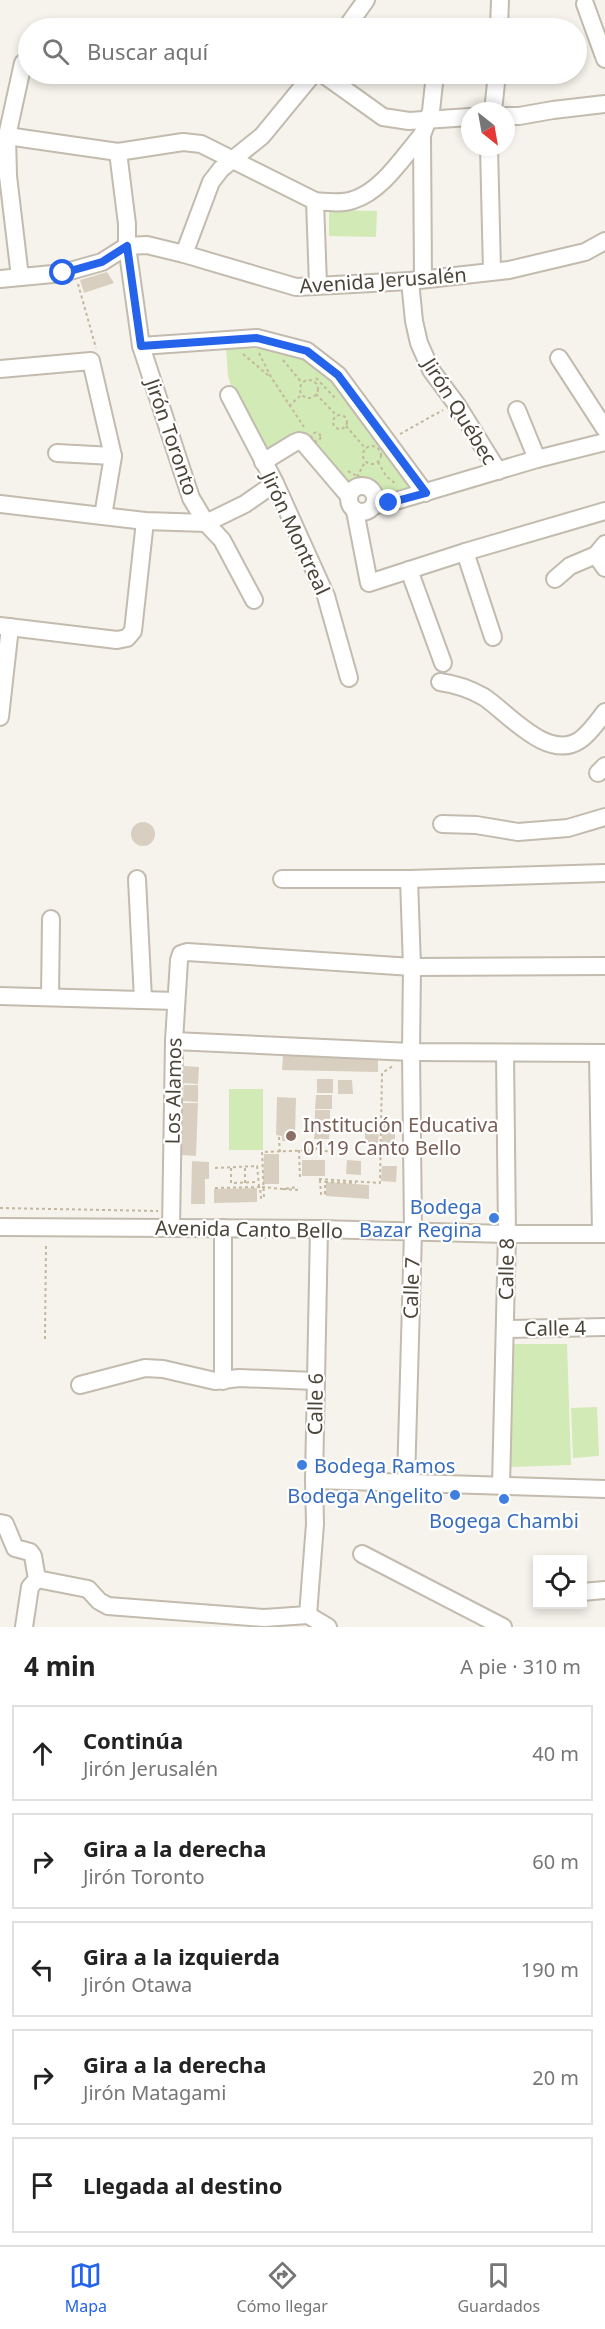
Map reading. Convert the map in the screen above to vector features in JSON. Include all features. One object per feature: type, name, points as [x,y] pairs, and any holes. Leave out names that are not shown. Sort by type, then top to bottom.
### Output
[{"type":"street","points":[[353,18],[366,0]]},
{"type":"street","points":[[499,18],[500,0]]},
{"type":"street","points":[[585,4],[605,58]]},
{"type":"street","points":[[18,84],[7,136],[8,176],[20,277]]},
{"type":"street","points":[[184,254],[211,182],[221,169],[262,136],[305,84]]},
{"type":"street","points":[[337,84],[383,117],[425,128],[461,119]]},
{"type":"street","name":"Jirón Québec","points":[[434,84],[431,111],[425,128],[414,321],[419,344],[431,370],[456,403],[498,471]]},
{"type":"street","points":[[494,102],[496,84]]},
{"type":"street","points":[[515,116],[605,104]]},
{"type":"street","points":[[7,136],[118,152],[183,142],[201,144],[315,201],[352,200],[369,192],[391,172],[425,128]]},
{"type":"street","name":"Jirón Toronto","points":[[118,152],[127,224],[127,246],[141,346],[191,498],[206,523],[222,540],[254,600]]},
{"type":"street","points":[[489,156],[492,271]]},
{"type":"street","points":[[315,201],[318,285]]},
{"type":"street","name":"Avenida Jerusalén","points":[[127,246],[147,245],[184,254],[291,286],[416,280],[509,270],[585,252],[605,241]]},
{"type":"street","points":[[0,279],[74,270],[102,262],[127,246]]},
{"type":"street","points":[[141,346],[257,338],[307,351],[338,375],[426,493]]},
{"type":"street","points":[[559,358],[605,429]]},
{"type":"street","points":[[0,369],[92,361],[113,456],[103,516]]},
{"type":"street","name":"Jirón Montreal","points":[[229,395],[275,483],[326,596],[348,678]]},
{"type":"street","points":[[517,410],[537,459]]},
{"type":"street","points":[[263,462],[306,438]]},
{"type":"street","points":[[306,438],[303,442],[352,503],[364,512],[379,500],[426,493],[537,459],[605,442]]},
{"type":"street","points":[[57,453],[113,456]]},
{"type":"street","points":[[0,504],[145,521],[206,523],[245,504],[275,483]]},
{"type":"street","points":[[379,500],[374,492],[364,485],[356,487],[352,503],[369,584],[465,552],[605,511]]},
{"type":"street","points":[[0,717],[5,626],[117,640],[127,638],[133,631],[145,521]]},
{"type":"street","points":[[465,552],[492,637]]},
{"type":"street","points":[[555,579],[570,566],[602,556]]},
{"type":"street","points":[[409,570],[443,663]]},
{"type":"street","points":[[440,682],[466,688],[484,697],[523,729],[557,745],[571,744],[580,739],[605,712]]},
{"type":"street","points":[[442,824],[476,825],[518,832],[568,828],[605,817]]},
{"type":"street","points":[[282,879],[409,879],[605,873]]},
{"type":"street","points":[[138,879],[143,999]]},
{"type":"street","name":"Calle 7","points":[[406,1482],[413,1232],[412,967],[409,879]]},
{"type":"street","points":[[50,997],[51,919]]},
{"type":"street","name":"Los Alamos","points":[[171,1228],[174,1041],[181,954],[187,952],[412,967]]},
{"type":"street","points":[[412,967],[605,966]]},
{"type":"street","points":[[0,996],[176,1001]]},
{"type":"street","points":[[174,1041],[411,1052],[602,1053],[603,1234]]},
{"type":"street","name":"Calle 8","points":[[501,1485],[507,1234],[505,1053]]},
{"type":"street","name":"Avenida Canto Bello","points":[[0,1227],[603,1234]]},
{"type":"street","points":[[223,1228],[223,1381]]},
{"type":"street","name":"Calle 6","points":[[308,1615],[315,1524],[315,1381],[319,1229]]},
{"type":"street","name":"Calle 4","points":[[505,1329],[605,1327]]},
{"type":"street","points":[[80,1385],[146,1368],[206,1381],[239,1378],[315,1381]]},
{"type":"street","points":[[314,1480],[605,1489]]},
{"type":"street","points":[[0,1523],[5,1524],[15,1548],[30,1552],[33,1556],[37,1579]]},
{"type":"street","points":[[362,1554],[503,1627]]},
{"type":"street","points":[[37,1579],[88,1589],[99,1601],[108,1606],[161,1619],[264,1618],[308,1615],[328,1627]]},
{"type":"street","points":[[24,1627],[30,1587],[37,1579]]},
{"type":"street","points":[[587,1592],[605,1590]]},
{"type":"path","points":[[74,270],[97,351],[92,361]]},
{"type":"path","points":[[271,377],[240,351],[261,353],[271,377],[301,425],[306,438]]},
{"type":"path","points":[[295,363],[281,357],[302,382]]},
{"type":"path","points":[[312,373],[339,402]]},
{"type":"path","points":[[302,382],[309,380],[315,383],[316,394],[337,416],[345,417],[346,426],[366,449]]},
{"type":"path","points":[[301,394],[302,382]]},
{"type":"path","points":[[289,406],[301,394]]},
{"type":"path","points":[[301,394],[309,398],[316,394]]},
{"type":"path","points":[[387,441],[456,403]]},
{"type":"path","points":[[337,416],[334,419],[335,427],[339,429],[346,426]]},
{"type":"path","points":[[378,462],[381,456],[379,449],[373,446],[366,449],[363,453],[365,462],[358,477],[373,481],[379,500]]},
{"type":"path","points":[[365,462],[369,464],[378,462]]},
{"type":"path","points":[[378,462],[386,476],[403,489]]},
{"type":"path","points":[[371,1184],[325,1182],[325,1194],[321,1194],[320,1179],[380,1183],[382,1073],[397,1063]]},
{"type":"path","points":[[279,1137],[280,1152]]},
{"type":"path","points":[[316,1150],[316,1143],[335,1143]]},
{"type":"path","points":[[299,1150],[300,1179]]},
{"type":"path","points":[[260,1185],[262,1152],[299,1150],[335,1152]]},
{"type":"path","points":[[215,1167],[257,1166],[264,1198],[261,1198],[260,1187],[217,1187],[260,1185]]},
{"type":"path","points":[[231,1167],[231,1183],[245,1182],[283,1189],[298,1188]]},
{"type":"path","points":[[245,1167],[245,1182]]},
{"type":"path","points":[[0,1208],[164,1211]]},
{"type":"path","points":[[45,1339],[46,1228]]},
{"type":"green space","points":[[329,210],[377,211],[376,237],[329,236]]},
{"type":"green space","points":[[226,347],[269,349],[304,358],[329,376],[417,489],[382,497],[367,479],[359,479],[346,486],[303,439],[265,457],[234,396],[228,376]]},
{"type":"green space","points":[[229,1089],[263,1089],[263,1150],[229,1150]]},
{"type":"green space","points":[[514,1344],[567,1344],[571,1465],[510,1467]]},
{"type":"green space","points":[[597,1407],[599,1456],[573,1458],[571,1408]]},
{"type":"building","points":[[107,272],[114,283],[84,293],[80,280]]},
{"type":"building","points":[[143,822],[151,826],[155,834],[151,842],[143,846],[135,842],[131,834],[135,826]]},
{"type":"building","points":[[283,1055],[378,1060],[378,1072],[282,1070]]},
{"type":"building","points":[[184,1066],[199,1067],[198,1084],[183,1083]]},
{"type":"building","points":[[317,1079],[333,1079],[333,1093],[317,1093]]},
{"type":"building","points":[[338,1080],[352,1080],[353,1094],[338,1094]]},
{"type":"building","points":[[184,1085],[198,1085],[198,1102],[183,1101]]},
{"type":"building","points":[[316,1095],[332,1095],[332,1109],[315,1109]]},
{"type":"building","points":[[277,1097],[296,1098],[295,1136],[290,1136],[290,1141],[282,1141],[282,1136],[276,1135]]},
{"type":"building","points":[[183,1103],[198,1103],[196,1156],[182,1155]]},
{"type":"building","points":[[315,1110],[330,1110],[330,1124],[315,1124]]},
{"type":"building","points":[[382,1122],[395,1122],[395,1155],[382,1155]]},
{"type":"building","points":[[315,1126],[330,1127],[329,1139],[314,1139]]},
{"type":"building","points":[[365,1129],[379,1130],[378,1144],[365,1143]]},
{"type":"building","points":[[264,1154],[279,1154],[279,1184],[263,1184]]},
{"type":"building","points":[[302,1160],[325,1160],[325,1176],[302,1176]]},
{"type":"building","points":[[347,1160],[361,1161],[361,1175],[346,1174]]},
{"type":"building","points":[[192,1161],[209,1162],[209,1179],[205,1179],[205,1204],[191,1204]]},
{"type":"building","points":[[382,1166],[397,1166],[396,1182],[381,1181]]},
{"type":"building","points":[[326,1182],[369,1185],[369,1199],[326,1196]]},
{"type":"building","points":[[257,1188],[257,1202],[214,1203],[214,1189]]},
{"type":"place","name":"Institución Educativa 0119 Canto Bello","points":[[291,1136]]},
{"type":"place","name":"Bodega Bazar Regina","points":[[494,1218]]},
{"type":"place","name":"Bodega Ramos","points":[[302,1465]]},
{"type":"place","name":"Bodega Angelito","points":[[455,1495]]},
{"type":"place","name":"Bogega Chambi","points":[[504,1499]]},
{"type":"route","points":[[63,273],[102,262],[127,246],[141,346],[257,338],[307,351],[338,375],[426,493],[389,503]]}]
